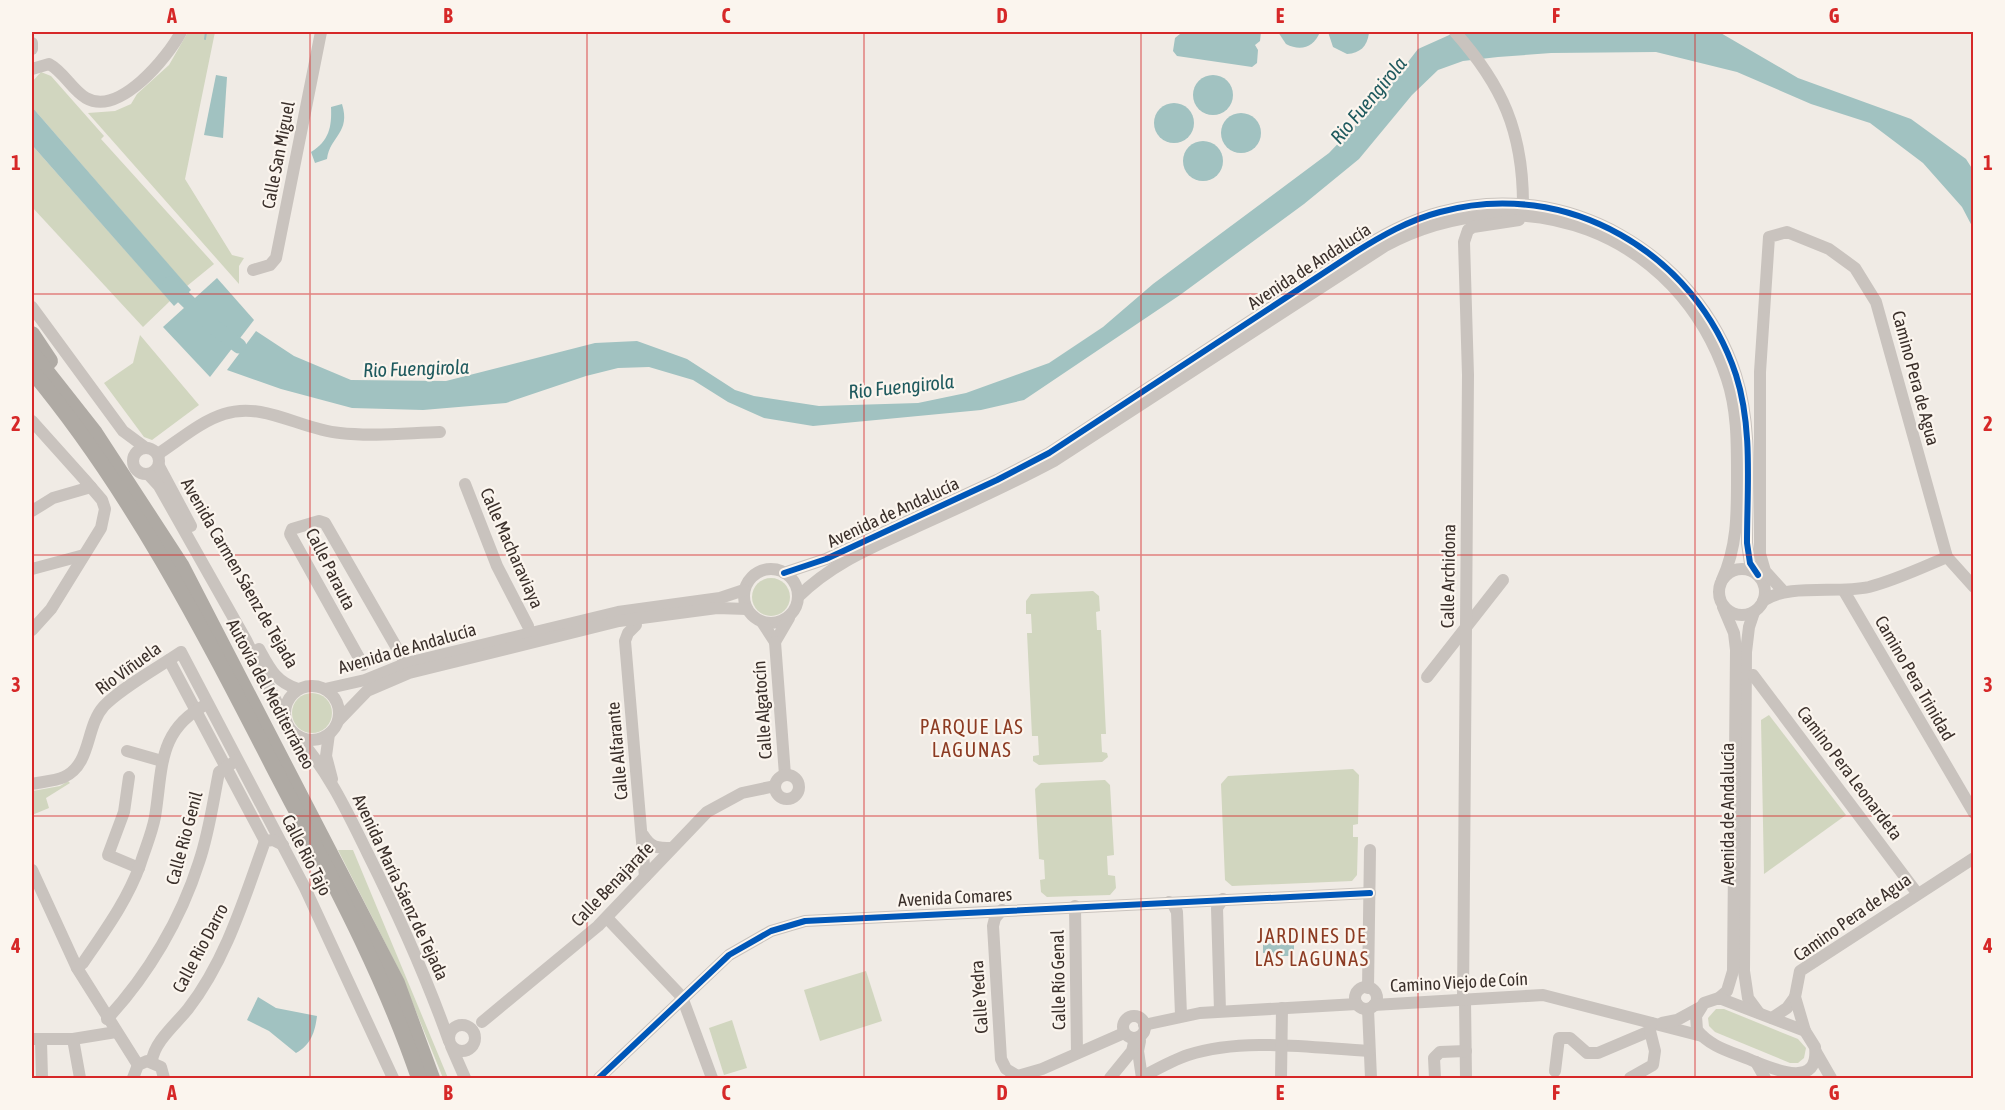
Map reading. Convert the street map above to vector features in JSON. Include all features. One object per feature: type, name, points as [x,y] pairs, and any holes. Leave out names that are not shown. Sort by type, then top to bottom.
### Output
[{"type":"highway","points":[[32,334],[76,398],[95,433]]},
{"type":"highway","name":"Autovía del Mediterráneo","points":[[32,353],[95,433],[181,565],[393,990],[432,1078]]},
{"type":"highway","name":"Autovía del Mediterráneo","points":[[32,371],[94,452],[183,593],[393,990],[419,1078]]},
{"type":"highway","points":[[32,384],[94,452]]},
{"type":"highway","points":[[393,990],[409,1078]]},
{"type":"highway","points":[[393,990],[416,1014],[442,1078]]},
{"type":"street","points":[[32,69],[49,64],[86,98],[96,101],[119,98],[167,55],[181,32]]},
{"type":"street","name":"Calle San Miguel","points":[[253,270],[270,266],[276,258],[321,32]]},
{"type":"street","points":[[1455,32],[1488,72],[1506,108],[1520,155],[1523,204]]},
{"type":"street","points":[[32,43],[32,49]]},
{"type":"street","name":"Avenida de Andalucía","points":[[784,573],[826,559],[997,480],[1049,453],[1354,253],[1400,226],[1441,211],[1461,207],[1523,204],[1565,211],[1597,222],[1635,242],[1672,271],[1710,318],[1726,346],[1741,395],[1747,451],[1747,543],[1750,563],[1759,576]]},
{"type":"street","name":"Avenida de Andalucía","points":[[798,597],[814,581],[845,560],[1001,489],[1054,461],[1360,261],[1403,237],[1464,217],[1500,213],[1543,218],[1602,235],[1648,262],[1689,304],[1716,350],[1732,396],[1737,443],[1736,539],[1722,580]]},
{"type":"street","name":"Calle Archidona","points":[[1466,1078],[1464,1000],[1465,629],[1468,375],[1464,242],[1468,230],[1473,227],[1543,218]]},
{"type":"street","name":"Camino Pera de Agua","points":[[1784,592],[1765,572],[1760,554],[1760,372],[1768,237],[1787,232],[1829,249],[1855,268],[1876,302],[1947,557],[1974,587]]},
{"type":"street","points":[[32,307],[123,431],[136,470],[148,474],[158,460],[225,413],[265,413],[341,434],[440,432]]},
{"type":"street","points":[[32,421],[102,500],[104,518],[45,617],[32,630]]},
{"type":"street","points":[[123,431],[147,448],[158,460]]},
{"type":"street","points":[[133,459],[139,450],[147,448]]},
{"type":"street","name":"Avenida Carmen Sáenz de Tejada","points":[[158,460],[274,675],[283,684],[298,689]]},
{"type":"street","name":"Avenida Carmen Sáenz de Tejada","points":[[148,474],[159,486],[219,590],[286,720]]},
{"type":"street","name":"Calle Macharaviaya","points":[[465,484],[497,566],[528,626]]},
{"type":"street","points":[[32,511],[53,498],[91,487]]},
{"type":"street","name":"Calle Parauta","points":[[363,665],[290,534],[292,529],[319,521],[325,523],[402,657]]},
{"type":"street","points":[[32,569],[84,555]]},
{"type":"street","points":[[1784,592],[1763,601],[1754,612],[1734,615],[1723,607],[1718,594],[1722,580],[1739,569],[1759,576],[1768,586],[1784,592],[1844,591],[1894,579],[1947,557]]},
{"type":"street","points":[[776,570],[784,573],[796,585],[798,597],[790,616],[774,642],[762,622],[747,609],[744,590],[750,579],[757,573],[776,570]]},
{"type":"street","points":[[1759,576],[1765,589],[1763,601]]},
{"type":"street","points":[[1427,677],[1503,580]]},
{"type":"street","name":"Avenida de Andalucía","points":[[326,689],[365,680],[407,663],[618,612],[720,598],[744,590]]},
{"type":"street","name":"Camino Pera Trinidad","points":[[1844,591],[1974,813]]},
{"type":"street","name":"Avenida de Andalucía","points":[[1719,998],[1727,991],[1733,971],[1736,650],[1734,633],[1723,607]]},
{"type":"street","name":"Avenida de Andalucía","points":[[339,720],[367,691],[409,673],[619,621],[717,608],[747,609]]},
{"type":"street","name":"Avenida de Andalucía","points":[[1754,612],[1746,652],[1743,971],[1748,998],[1759,1012]]},
{"type":"street","points":[[762,622],[775,623],[790,616]]},
{"type":"street","name":"Calle Alfarante","points":[[636,626],[627,633],[625,641],[645,877]]},
{"type":"street","name":"Calle Algatocín","points":[[774,642],[785,775]]},
{"type":"street","name":"Rio Viñuela","points":[[32,784],[63,777],[77,767],[84,755],[93,719],[106,704],[180,652]]},
{"type":"street","name":"Calle Rio Tajo","points":[[180,652],[283,846],[393,1078]]},
{"type":"street","points":[[169,660],[265,841],[273,840],[283,846]]},
{"type":"street","name":"Camino Pera Leonardeta","points":[[1753,675],[1917,892]]},
{"type":"street","points":[[316,686],[326,689],[338,703],[339,720],[329,734],[312,740],[296,735],[286,720],[287,703],[298,689],[316,686]]},
{"type":"street","points":[[76,968],[83,963],[112,919],[139,868],[154,820],[162,761],[167,743],[178,723],[207,704]]},
{"type":"street","name":"Avenida María Sáenz de Tejada","points":[[329,734],[326,756],[335,789]]},
{"type":"street","name":"Avenida María Sáenz de Tejada","points":[[296,735],[335,789],[390,899],[467,1078]]},
{"type":"street","points":[[127,751],[162,761]]},
{"type":"street","points":[[225,766],[237,759]]},
{"type":"street","name":"Calle Rio Genil","points":[[107,1019],[159,948],[181,910],[200,861],[219,772],[225,766]]},
{"type":"street","points":[[785,775],[793,776],[799,783],[797,795],[790,799],[783,799],[777,794],[775,786],[777,779],[785,775]]},
{"type":"street","points":[[129,777],[124,812],[108,855],[139,868]]},
{"type":"street","name":"Calle Benajarafe","points":[[468,1029],[482,1022],[578,945],[607,918],[707,812],[723,801],[742,793],[775,786]]},
{"type":"street","points":[[643,835],[648,844],[656,848],[672,848]]},
{"type":"street","name":"Calle Rio Darro","points":[[152,1062],[153,1051],[191,1005],[227,941],[242,910],[265,841]]},
{"type":"street","points":[[1366,1006],[1376,996],[1368,988],[1370,850]]},
{"type":"street","name":"Camino Pera de Agua","points":[[1795,997],[1800,971],[1917,892],[1974,858]]},
{"type":"street","points":[[32,870],[76,968],[138,1065]]},
{"type":"street","name":"Avenida Comares","points":[[599,1078],[729,955],[749,942],[785,927],[820,919],[1370,893]]},
{"type":"street","points":[[1220,1011],[1217,908],[1223,899]]},
{"type":"street","points":[[1169,902],[1173,904],[1177,912],[1181,1015]]},
{"type":"street","name":"Calle Río Genal","points":[[1075,906],[1077,1053]]},
{"type":"street","name":"Calle Yedra","points":[[1002,910],[995,918],[993,926],[1001,1059],[1013,1078]]},
{"type":"street","points":[[607,918],[682,997],[712,1078]]},
{"type":"street","points":[[1368,988],[1356,993],[1366,1006],[1371,1078]]},
{"type":"street","name":"Camino Viejo de Coín","points":[[1013,1078],[1181,1015],[1220,1011],[1366,1006],[1526,994],[1543,996],[1651,1027],[1702,1036],[1711,1043],[1789,1076]]},
{"type":"street","points":[[1772,1018],[1787,1008],[1795,997]]},
{"type":"street","points":[[1795,997],[1805,1031]]},
{"type":"street","points":[[1719,998],[1805,1031],[1814,1040],[1816,1052],[1831,1078]]},
{"type":"street","name":"Camino Viejo de Coín","points":[[1651,1027],[1677,1020],[1700,1008],[1704,1003],[1719,998]]},
{"type":"street","name":"Avenida María Sáenz de Tejada","points":[[435,1000],[468,1029]]},
{"type":"street","points":[[1281,1078],[1282,1008]]},
{"type":"street","points":[[1700,1008],[1696,1024],[1702,1036]]},
{"type":"street","points":[[1555,1071],[1557,1041],[1562,1037],[1570,1038],[1583,1052],[1598,1053],[1651,1027],[1655,1051],[1653,1065],[1630,1078]]},
{"type":"street","points":[[468,1029],[475,1043],[470,1049],[458,1051],[450,1043],[450,1032],[468,1029]]},
{"type":"street","points":[[42,1078],[36,1040],[74,1039],[116,1032]]},
{"type":"street","points":[[1136,1033],[1142,1078],[1187,1055],[1215,1048],[1282,1046],[1369,1051]]},
{"type":"street","points":[[1110,1078],[1132,1051],[1136,1033]]},
{"type":"street","points":[[74,1039],[80,1078]]},
{"type":"street","name":"Avenida María Sáenz de Tejada","points":[[467,1078],[470,1049]]},
{"type":"street","points":[[1435,1078],[1434,1058],[1440,1052],[1466,1051]]},
{"type":"street","points":[[1789,1076],[1812,1065],[1816,1052]]},
{"type":"street","points":[[138,1065],[152,1062],[161,1067],[164,1078]]},
{"type":"street","points":[[1756,1062],[1765,1078]]},
{"type":"street","points":[[133,1078],[138,1065]]},
{"type":"green space","points":[[188,32],[215,32],[185,179],[232,255],[244,258],[239,266],[239,284],[88,113],[115,111],[131,104],[137,94],[169,65]]},
{"type":"green space","points":[[41,72],[51,76],[104,136],[101,139],[214,264],[187,286],[32,107],[32,82]]},
{"type":"green space","points":[[32,145],[170,301],[143,327],[32,207]]},
{"type":"green space","points":[[140,335],[199,405],[152,440],[144,437],[104,383],[133,363]]},
{"type":"green space","points":[[771,578],[785,583],[790,597],[785,611],[771,616],[757,611],[752,597],[757,583]]},
{"type":"green space","points":[[1093,591],[1099,596],[1100,611],[1096,612],[1097,630],[1101,630],[1106,734],[1101,734],[1102,752],[1107,753],[1108,757],[1102,762],[1039,765],[1033,761],[1033,756],[1039,755],[1038,736],[1032,736],[1027,633],[1032,633],[1031,614],[1026,614],[1026,601],[1031,594]]},
{"type":"green space","points":[[312,693],[326,699],[332,713],[326,727],[312,733],[298,727],[292,713],[298,699]]},
{"type":"green space","points":[[1769,715],[1846,815],[1764,874],[1761,720]]},
{"type":"green space","points":[[1353,769],[1359,775],[1358,824],[1353,825],[1353,837],[1358,837],[1357,875],[1352,881],[1232,886],[1225,880],[1221,784],[1228,776]]},
{"type":"green space","points":[[1105,780],[1110,785],[1114,855],[1107,856],[1108,875],[1115,876],[1116,888],[1110,895],[1047,897],[1041,892],[1040,880],[1045,879],[1044,860],[1039,859],[1035,789],[1041,783]]},
{"type":"green space","points":[[68,781],[70,783],[46,798],[49,808],[32,815],[33,791],[60,786]]},
{"type":"green space","points":[[338,850],[353,850],[448,1078],[443,1078],[400,972]]},
{"type":"green space","points":[[866,971],[882,1021],[820,1041],[804,990]]},
{"type":"green space","points":[[1716,1009],[1724,1009],[1798,1039],[1806,1048],[1804,1058],[1798,1063],[1790,1063],[1715,1032],[1709,1026],[1708,1018]]},
{"type":"green space","points":[[732,1020],[747,1068],[724,1075],[709,1028]]},
{"type":"water","points":[[1178,32],[1261,32],[1260,41],[1255,45],[1258,50],[1257,63],[1252,67],[1177,56],[1173,51],[1175,38],[1180,34]]},
{"type":"water","points":[[1278,32],[1320,32],[1311,44],[1297,48],[1286,44]]},
{"type":"water","points":[[1328,32],[1369,33],[1367,42],[1362,48],[1347,54],[1333,47]]},
{"type":"water","points":[[1456,32],[1719,32],[1798,78],[1911,119],[1966,159],[1973,170],[1973,228],[1962,207],[1923,163],[1870,123],[1811,104],[1737,72],[1656,52],[1551,53],[1498,57],[1463,61],[1438,70],[1412,95],[1359,159],[1304,204],[1180,295],[1024,400],[981,410],[813,426],[764,418],[728,402],[693,380],[649,367],[618,368],[586,376],[506,403],[423,410],[352,408],[281,389],[227,370],[256,331],[294,356],[351,380],[446,381],[595,343],[637,341],[687,359],[735,390],[754,396],[819,406],[918,403],[966,393],[1049,363],[1103,327],[1153,284],[1329,153],[1372,108],[1418,49]]},
{"type":"water","points":[[216,75],[227,77],[223,138],[204,135]]},
{"type":"water","points":[[1213,75],[1221,76],[1227,81],[1232,87],[1232,103],[1227,109],[1221,114],[1213,115],[1205,114],[1199,109],[1194,103],[1193,95],[1194,87],[1199,81],[1205,76]]},
{"type":"water","points":[[1174,103],[1182,104],[1188,109],[1193,115],[1193,131],[1188,137],[1182,142],[1174,143],[1166,142],[1160,137],[1155,131],[1154,123],[1155,115],[1160,109],[1166,104]]},
{"type":"water","points":[[342,104],[344,122],[342,128],[327,159],[315,163],[311,152],[326,138],[331,121],[331,107]]},
{"type":"water","points":[[32,107],[191,290],[174,306],[32,145]]},
{"type":"water","points":[[1241,113],[1249,114],[1255,119],[1260,125],[1260,141],[1255,147],[1249,152],[1241,153],[1233,152],[1227,147],[1222,141],[1221,133],[1222,125],[1227,119],[1233,114]]},
{"type":"water","points":[[1203,141],[1211,142],[1217,147],[1222,153],[1222,169],[1217,175],[1211,180],[1203,181],[1195,180],[1189,175],[1184,169],[1183,161],[1184,153],[1189,147],[1195,142]]},
{"type":"water","points":[[217,278],[254,320],[210,377],[163,327]]},
{"type":"water","points":[[1294,941],[1294,956],[1274,956],[1273,952],[1263,953],[1263,943],[1286,945],[1286,942]]},
{"type":"water","points":[[258,997],[276,1008],[317,1016],[309,1042],[301,1050],[296,1053],[269,1031],[247,1020]]},
{"type":"waterway","points":[[205,39],[206,32]]},
{"type":"waterway","name":"Rio Fuengirola","points":[[170,284],[214,327],[239,346]]},
{"type":"cycle path","points":[[784,573],[826,559],[997,480],[1049,453],[1385,235],[1429,215],[1487,204],[1534,206],[1578,216],[1620,235],[1658,261],[1691,293],[1717,332],[1736,375],[1741,395],[1748,458],[1747,543],[1750,563],[1758,575]]},
{"type":"cycle path","points":[[599,1078],[729,955],[771,931],[805,921],[1370,893]]},
{"type":"district","name":"PARQUE LAS LAGUNAS","points":[[972,738]]},
{"type":"district","name":"JARDINES DE LAS LAGUNAS","points":[[1312,946]]}]
